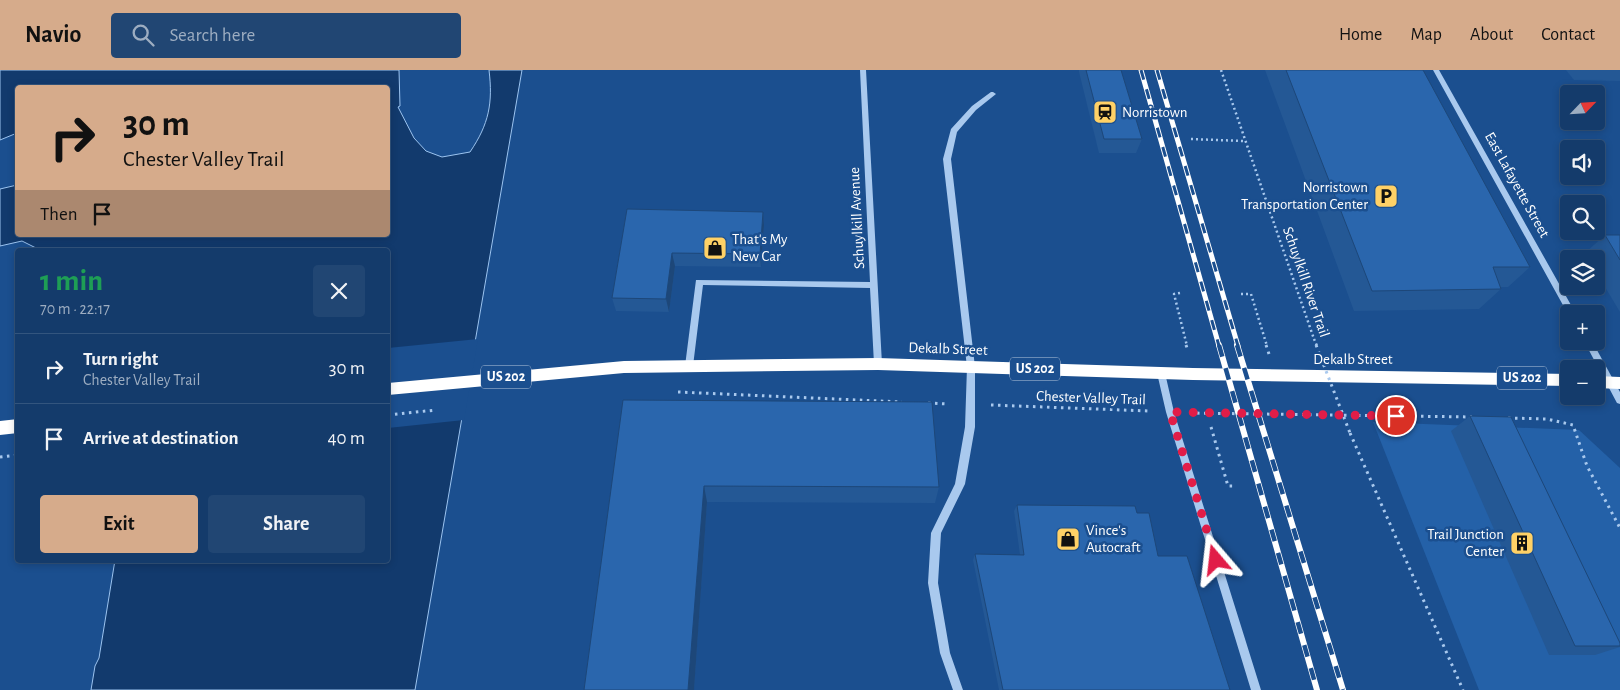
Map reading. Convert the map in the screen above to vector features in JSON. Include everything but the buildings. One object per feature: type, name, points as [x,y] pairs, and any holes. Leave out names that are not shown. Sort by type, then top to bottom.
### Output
[{"type":"highway","name":"Dekalb Street","points":[[390,389],[624,367],[878,364],[1161,373],[1560,380]]},
{"type":"highway","points":[[0,428],[15,426]]},
{"type":"street","name":"Schuylkill Avenue","points":[[862,70],[878,364]]},
{"type":"street","name":"East Lafayette Street","points":[[1436,70],[1567,305]]},
{"type":"street","points":[[958,690],[945,653],[933,583],[936,533],[960,484],[970,427],[971,367],[947,159],[954,131],[974,108],[993,94]]},
{"type":"street","points":[[689,366],[699,282],[874,286]]},
{"type":"street","points":[[1592,350],[1620,400]]},
{"type":"street","points":[[1161,373],[1170,412],[1256,690]]},
{"type":"path","name":"Schuylkill River Trail","points":[[1221,70],[1314,339],[1350,433],[1463,690]]},
{"type":"path","points":[[1191,139],[1244,140]]},
{"type":"path","points":[[1180,293],[1174,294],[1183,331]]},
{"type":"path","points":[[1241,294],[1251,294],[1264,334]]},
{"type":"path","points":[[668,391],[904,402]]},
{"type":"path","points":[[923,402],[942,403]]},
{"type":"path","name":"Chester Valley Trail","points":[[998,406],[1170,412],[1479,417]]},
{"type":"path","points":[[1498,418],[1547,418],[1572,425],[1587,466],[1620,528]]},
{"type":"path","points":[[1211,427],[1228,486],[1234,486]]},
{"type":"path","points":[[0,457],[15,455]]},
{"type":"shaded area","points":[[0,70],[399,70],[400,106],[398,107],[414,138],[426,151],[442,157],[470,152],[482,132],[490,103],[489,70],[522,70],[415,690],[91,690],[95,666],[99,658],[115,563],[390,563],[390,248],[36,248],[22,241],[0,246],[0,189],[15,185],[15,237],[390,237],[390,85],[15,85],[15,134],[0,140]]},
{"type":"shaded area","points":[[1373,422],[1579,430],[1620,468],[1620,690],[1479,690]]},
{"type":"pier","points":[[478,339],[464,420],[390,428],[390,348]]},
{"type":"railway","points":[[1141,70],[1219,346]]},
{"type":"railway","points":[[1157,70],[1238,346]]},
{"type":"railway","points":[[1219,345],[1317,690]]},
{"type":"railway","points":[[1237,345],[1343,690]]},
{"type":"place","name":"Norristown","points":[[1105,112]]},
{"type":"place","name":"Norristown Transportation Center","points":[[1386,196]]},
{"type":"place","name":"That's My New Car","points":[[715,248]]},
{"type":"place","name":"Vince's Autocraft","points":[[1068,539]]},
{"type":"place","name":"Trail Junction Center","points":[[1522,543]]},
{"type":"route","points":[[1216,560],[1170,412],[1396,416]]}]
